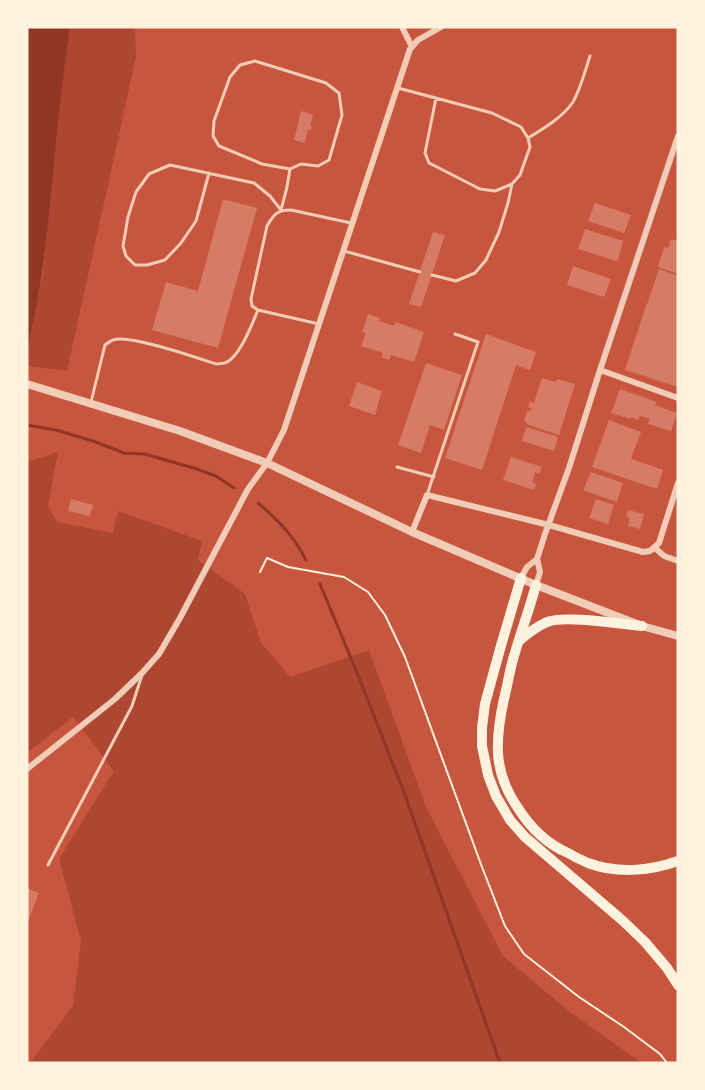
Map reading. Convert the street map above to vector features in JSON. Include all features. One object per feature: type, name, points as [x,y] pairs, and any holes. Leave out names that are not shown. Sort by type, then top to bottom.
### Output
[{"type":"highway","points":[[521,578],[485,704],[482,728],[482,746],[488,775],[496,796],[510,820],[525,837],[645,942],[678,985]]},
{"type":"highway","points":[[536,585],[512,662],[498,725],[498,753],[502,775],[511,798],[532,828],[559,849],[590,864],[613,869],[641,869],[678,861]]},
{"type":"highway","points":[[519,641],[530,632],[556,620],[642,626]]},
{"type":"street","points":[[402,27],[412,47]]},
{"type":"street","points":[[27,769],[115,699],[159,654],[248,489],[267,463],[284,430],[404,65],[412,47],[418,40],[441,27]]},
{"type":"street","points":[[536,585],[540,572],[537,559],[544,534],[569,468],[678,136]]},
{"type":"street","points":[[600,370],[678,398]]},
{"type":"street","points":[[27,384],[180,431],[267,463],[412,532],[536,585],[642,626],[678,636]]},
{"type":"street","points":[[412,532],[428,495],[549,525],[644,552],[655,548],[659,543],[678,483]]},
{"type":"street","points":[[655,548],[664,556],[678,561]]},
{"type":"street","points":[[521,578],[527,567],[537,559]]},
{"type":"lane","points":[[528,138],[543,129],[572,103],[590,56]]},
{"type":"lane","points":[[255,61],[326,83],[339,93],[342,115],[329,160],[318,166],[302,164],[290,169],[262,164],[219,146],[213,136],[214,121],[230,77],[240,65],[255,61]]},
{"type":"lane","points":[[397,88],[436,98],[492,113],[521,128],[528,138],[530,147],[520,175],[512,184],[495,191],[480,189],[429,163],[425,153],[436,98]]},
{"type":"lane","points":[[209,173],[196,220],[181,243],[165,260],[147,265],[135,265],[126,256],[123,246],[128,217],[136,192],[149,174],[170,165],[209,173],[254,183],[270,196],[281,210]]},
{"type":"lane","points":[[281,210],[288,187],[290,169]]},
{"type":"lane","points":[[432,275],[456,281],[475,273],[486,260],[499,231],[512,184]]},
{"type":"lane","points":[[319,324],[258,310],[252,306],[251,300],[267,226],[273,215],[281,210],[353,223]]},
{"type":"lane","points":[[344,251],[420,272]]},
{"type":"lane","points":[[91,404],[105,345],[112,340],[121,339],[155,345],[216,364],[225,363],[233,358],[258,310]]},
{"type":"lane","points":[[428,495],[478,342],[455,334]]},
{"type":"lane","points":[[397,466],[434,477]]},
{"type":"lane","points":[[48,865],[132,706],[142,673]]},
{"type":"path","points":[[260,572],[267,558],[288,567],[344,577],[368,592],[386,615],[405,657],[505,926],[524,954],[570,991],[660,1054],[667,1063]]},
{"type":"shaded area","points":[[27,27],[70,27],[60,100],[49,218],[37,305],[27,348]]},
{"type":"shaded area","points":[[70,27],[135,27],[136,57],[67,371],[27,366],[27,338],[32,327],[43,272],[59,106]]},
{"type":"shaded area","points":[[58,452],[48,506],[57,522],[113,533],[118,511],[202,541],[198,560],[245,594],[261,643],[290,677],[369,650],[426,807],[503,956],[571,1013],[642,1063],[30,1063],[73,1006],[81,941],[59,859],[114,771],[73,717],[27,753],[27,462]]},
{"type":"building","points":[[301,111],[313,115],[311,130],[308,130],[305,143],[294,140]]},
{"type":"building","points":[[223,199],[257,208],[218,348],[152,330],[166,282],[198,291]]},
{"type":"building","points":[[595,203],[631,215],[624,233],[588,221]]},
{"type":"building","points":[[585,229],[623,241],[618,260],[578,249]]},
{"type":"building","points":[[433,232],[445,235],[421,307],[409,304]]},
{"type":"building","points":[[671,239],[678,241],[678,274],[658,267],[664,247],[668,248]]},
{"type":"building","points":[[573,266],[611,279],[604,297],[567,285]]},
{"type":"building","points":[[659,269],[678,276],[678,387],[625,370]]},
{"type":"building","points":[[368,314],[394,326],[396,322],[424,332],[414,362],[391,355],[389,360],[381,357],[383,353],[361,346],[366,333],[362,332]]},
{"type":"building","points":[[486,334],[536,352],[530,370],[516,365],[482,470],[445,458]]},
{"type":"building","points":[[426,363],[462,375],[444,430],[430,425],[421,453],[398,445]]},
{"type":"building","points":[[542,378],[575,384],[559,435],[526,424],[527,422],[524,421],[527,411],[530,412],[532,408],[528,407],[530,402],[534,403]]},
{"type":"building","points":[[357,382],[382,391],[375,415],[349,406]]},
{"type":"building","points":[[620,389],[657,402],[655,405],[677,413],[671,431],[648,424],[650,419],[640,416],[638,420],[611,413]]},
{"type":"building","points":[[609,420],[641,432],[631,459],[663,470],[657,489],[592,467]]},
{"type":"building","points":[[526,427],[558,437],[554,451],[522,441]]},
{"type":"building","points":[[511,457],[542,467],[539,474],[535,472],[532,482],[536,484],[534,490],[503,480]]},
{"type":"building","points":[[591,472],[623,483],[617,502],[583,490]]},
{"type":"building","points":[[71,499],[93,505],[90,516],[68,511]]},
{"type":"building","points":[[596,499],[614,505],[608,524],[589,518]]},
{"type":"building","points":[[628,510],[644,514],[640,529],[628,526],[630,518],[626,517]]},
{"type":"building","points":[[27,888],[39,893],[27,924]]},
{"type":"waterway","points":[[27,425],[56,430],[124,453],[145,454],[197,469],[216,476],[234,488]]},
{"type":"waterway","points":[[258,503],[285,529],[306,560]]},
{"type":"waterway","points":[[320,584],[405,795],[500,1063]]}]
